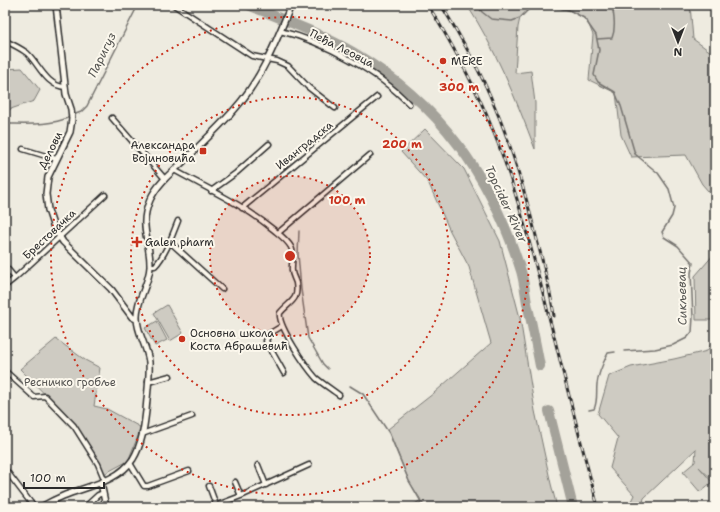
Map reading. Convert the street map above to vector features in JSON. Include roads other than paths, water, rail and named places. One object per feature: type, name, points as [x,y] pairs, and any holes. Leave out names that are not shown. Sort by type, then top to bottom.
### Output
[{"type":"street","name":"Делови","points":[[56,5],[66,87],[72,117],[70,132],[48,177],[46,194],[48,210],[60,237],[78,258],[111,288],[132,317],[136,318]]},
{"type":"street","points":[[174,5],[252,56],[277,61],[288,66],[308,87],[335,108]]},
{"type":"street","points":[[41,507],[63,496],[103,482],[120,472],[130,463],[139,447],[142,434],[149,366],[148,356],[138,329],[136,318],[138,307],[148,281],[150,266],[144,231],[145,217],[150,201],[165,179],[217,129],[251,88],[268,59],[291,5]]},
{"type":"street","name":"Пеђа Леовца","points":[[281,30],[294,34],[345,57],[380,78],[400,94],[409,104]]},
{"type":"street","points":[[5,41],[26,53],[50,80],[57,85],[66,87]]},
{"type":"street","name":"Иванградска","points":[[242,208],[377,97]]},
{"type":"street","points":[[112,118],[165,179]]},
{"type":"street","points":[[211,191],[236,174],[269,144]]},
{"type":"street","points":[[23,149],[56,159]]},
{"type":"street","points":[[278,233],[370,155]]},
{"type":"street","points":[[174,170],[265,222],[292,248],[292,272],[296,282],[297,291],[294,300],[280,313],[282,326],[312,373],[322,383],[339,395]]},
{"type":"street","name":"Брестовачка","points":[[5,286],[105,195]]},
{"type":"street","points":[[150,266],[157,264],[170,242],[178,221]]},
{"type":"street","points":[[170,242],[222,289]]},
{"type":"street","points":[[5,266],[15,278]]},
{"type":"street","points":[[282,326],[269,334],[266,341],[284,373]]},
{"type":"street","points":[[5,371],[34,398],[45,396],[74,426],[98,464],[103,482],[103,493],[106,507]]},
{"type":"street","points":[[148,382],[170,376]]},
{"type":"street","points":[[142,434],[192,416]]},
{"type":"street","points":[[130,463],[144,486],[148,486],[189,471]]},
{"type":"street","points":[[258,464],[266,484]]},
{"type":"street","points":[[209,486],[214,506],[241,496],[309,464]]},
{"type":"street","points":[[5,469],[34,507]]},
{"type":"street","points":[[235,482],[241,496]]},
{"type":"street","points":[[85,507],[99,494],[103,493]]},
{"type":"waterway","name":"Паригуз","points":[[73,115],[81,112],[87,106],[138,5]]},
{"type":"waterway","name":"Topcider River","points":[[248,5],[328,39],[353,52],[384,72],[412,94],[458,145],[478,173],[509,236],[522,275],[540,366]]},
{"type":"waterway","name":"Сикљевац","points":[[477,5],[482,12],[491,19],[512,21],[520,18],[529,9],[544,5],[569,10],[584,18],[596,35],[599,50],[594,75],[598,82],[615,92],[621,106],[635,154],[658,173],[669,189],[674,208],[672,216],[662,232],[664,237],[678,246],[693,263],[691,273],[693,317],[692,332],[687,338],[673,345],[655,349],[624,351]]},
{"type":"waterway","name":"Сикљевац","points":[[597,39],[612,38],[614,26],[612,5]]},
{"type":"waterway","name":"Паригуз","points":[[5,124],[46,123],[70,117]]},
{"type":"waterway","points":[[299,231],[298,254],[308,338],[323,364],[328,369]]},
{"type":"waterway","name":"Сикљевац","points":[[589,410],[594,409],[595,406],[598,380],[603,364],[608,353],[615,352]]},
{"type":"waterway","points":[[350,386],[363,394],[389,433],[409,481],[424,507]]},
{"type":"waterway","name":"Topcider River","points":[[549,411],[573,507]]},
{"type":"railway","points":[[428,5],[471,80],[500,148],[520,210],[537,272],[598,507]]},
{"type":"railway","points":[[441,5],[463,41],[489,92],[506,136],[531,216],[548,284],[554,316]]},
{"type":"place","name":"MERE","points":[[443,61]]},
{"type":"place","name":"Александра Војиновића","points":[[203,151]]},
{"type":"place","name":"Galen pharm","points":[[137,242]]},
{"type":"place","name":"Основна школа Коста Абрашевић","points":[[182,339]]},
{"type":"park label","name":"Ресничко гробље","points":[[70,382]]}]
